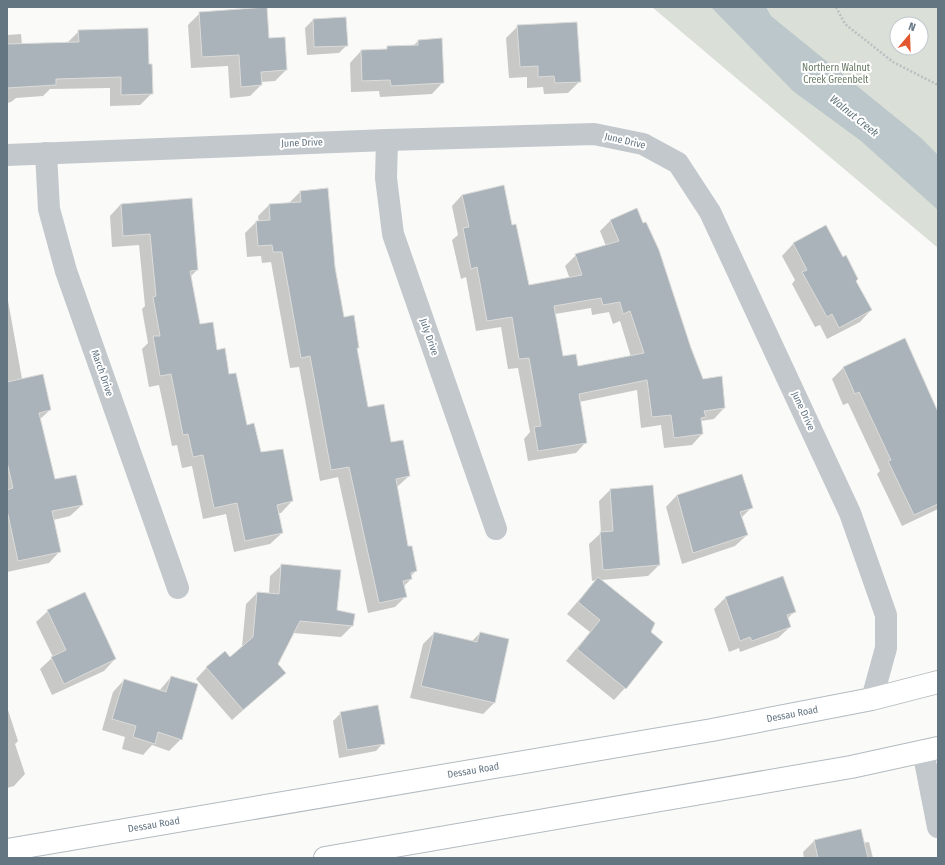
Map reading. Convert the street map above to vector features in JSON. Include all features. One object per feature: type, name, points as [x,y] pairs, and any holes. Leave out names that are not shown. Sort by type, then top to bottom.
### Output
[{"type":"main road","name":"Dessau Road","points":[[7,850],[712,730],[872,700],[938,682]]},
{"type":"main road","points":[[325,858],[851,767],[931,750]]},
{"type":"street","name":"June Drive","points":[[7,155],[387,140],[594,134],[644,144],[678,163],[710,212],[850,513],[886,614],[886,648],[872,700]]},
{"type":"street","name":"July Drive","points":[[387,140],[386,178],[394,234],[496,529]]},
{"type":"street","name":"March Drive","points":[[46,154],[49,209],[66,270],[178,588]]},
{"type":"street","points":[[931,750],[938,827]]},
{"type":"path","points":[[836,7],[845,24],[893,62],[938,85]]},
{"type":"green space","name":"Northern Walnut Creek Greenbelt","points":[[652,7],[938,7],[938,248]]},
{"type":"water","name":"Walnut Creek","points":[[711,7],[766,7],[771,16],[921,138],[938,155],[938,210],[861,141],[793,91]]},
{"type":"building","points":[[267,7],[269,38],[285,37],[287,70],[261,72],[262,85],[241,87],[239,55],[202,57],[199,12]]},
{"type":"building","points":[[346,17],[348,46],[314,47],[313,19]]},
{"type":"building","points":[[577,22],[581,82],[555,83],[554,76],[538,77],[538,66],[520,67],[517,25]]},
{"type":"building","points":[[148,28],[149,64],[152,64],[153,94],[121,95],[121,77],[56,79],[56,85],[7,88],[7,44],[79,42],[78,30]]},
{"type":"building","points":[[442,38],[444,83],[391,86],[390,80],[362,81],[361,50],[387,49],[387,46],[418,45],[418,40]]},
{"type":"building","points":[[504,185],[512,225],[516,224],[529,285],[582,275],[575,254],[619,241],[610,220],[637,208],[643,223],[646,222],[659,250],[691,348],[703,379],[722,376],[725,408],[704,411],[706,417],[701,418],[703,434],[674,438],[671,415],[652,417],[647,380],[579,394],[587,443],[538,451],[534,427],[541,426],[529,358],[519,359],[512,317],[487,321],[477,267],[471,269],[463,228],[469,227],[462,195]],"holes":[[[601,298],[603,305],[620,302],[623,314],[630,311],[644,353],[578,366],[576,354],[563,356],[554,306]]]},
{"type":"building","points":[[328,188],[335,267],[344,317],[354,315],[359,348],[357,348],[368,407],[384,404],[391,442],[403,440],[410,476],[396,479],[408,546],[412,546],[417,571],[411,573],[412,579],[403,581],[407,597],[379,603],[349,467],[331,470],[310,356],[301,358],[282,252],[273,252],[272,245],[258,246],[256,221],[270,220],[269,204],[301,202],[300,191]]},
{"type":"building","points":[[192,198],[198,270],[190,271],[200,324],[213,322],[217,350],[225,348],[229,374],[236,373],[247,425],[254,423],[261,452],[283,449],[293,501],[277,505],[283,533],[245,541],[237,503],[214,508],[203,455],[193,457],[188,434],[183,435],[171,374],[160,376],[153,336],[160,336],[153,297],[156,296],[150,234],[123,236],[121,204]]},
{"type":"building","points":[[826,225],[843,257],[846,255],[858,279],[856,281],[872,310],[839,328],[832,314],[827,317],[802,272],[807,270],[793,243]]},
{"type":"building","points":[[905,338],[938,412],[938,504],[914,515],[888,461],[891,460],[859,392],[855,394],[843,367]]},
{"type":"building","points":[[43,374],[51,410],[39,413],[55,479],[76,475],[83,505],[52,511],[61,552],[18,561],[7,510],[7,490],[13,488],[7,462],[7,382]]},
{"type":"building","points":[[742,474],[753,508],[740,512],[748,535],[693,553],[677,495]]},
{"type":"building","points":[[653,485],[660,565],[603,570],[600,532],[613,531],[610,489]]},
{"type":"building","points":[[281,564],[341,570],[337,610],[355,614],[353,626],[300,621],[278,664],[286,673],[243,710],[206,667],[225,651],[230,657],[253,637],[257,592],[279,594]]},
{"type":"building","points":[[783,576],[796,612],[787,615],[791,627],[752,641],[750,637],[740,641],[725,597]]},
{"type":"building","points":[[598,577],[655,623],[651,632],[663,642],[626,689],[577,649],[600,620],[578,602]]},
{"type":"building","points":[[85,592],[116,659],[64,684],[51,657],[66,650],[47,610]]},
{"type":"building","points":[[434,632],[477,642],[480,632],[509,639],[495,703],[421,686]]},
{"type":"building","points":[[171,676],[198,684],[182,740],[158,732],[155,744],[133,737],[136,726],[112,719],[124,679],[166,692]]},
{"type":"building","points":[[378,705],[385,744],[347,750],[340,712]]},
{"type":"building","points":[[861,829],[868,858],[818,858],[814,840]]}]
